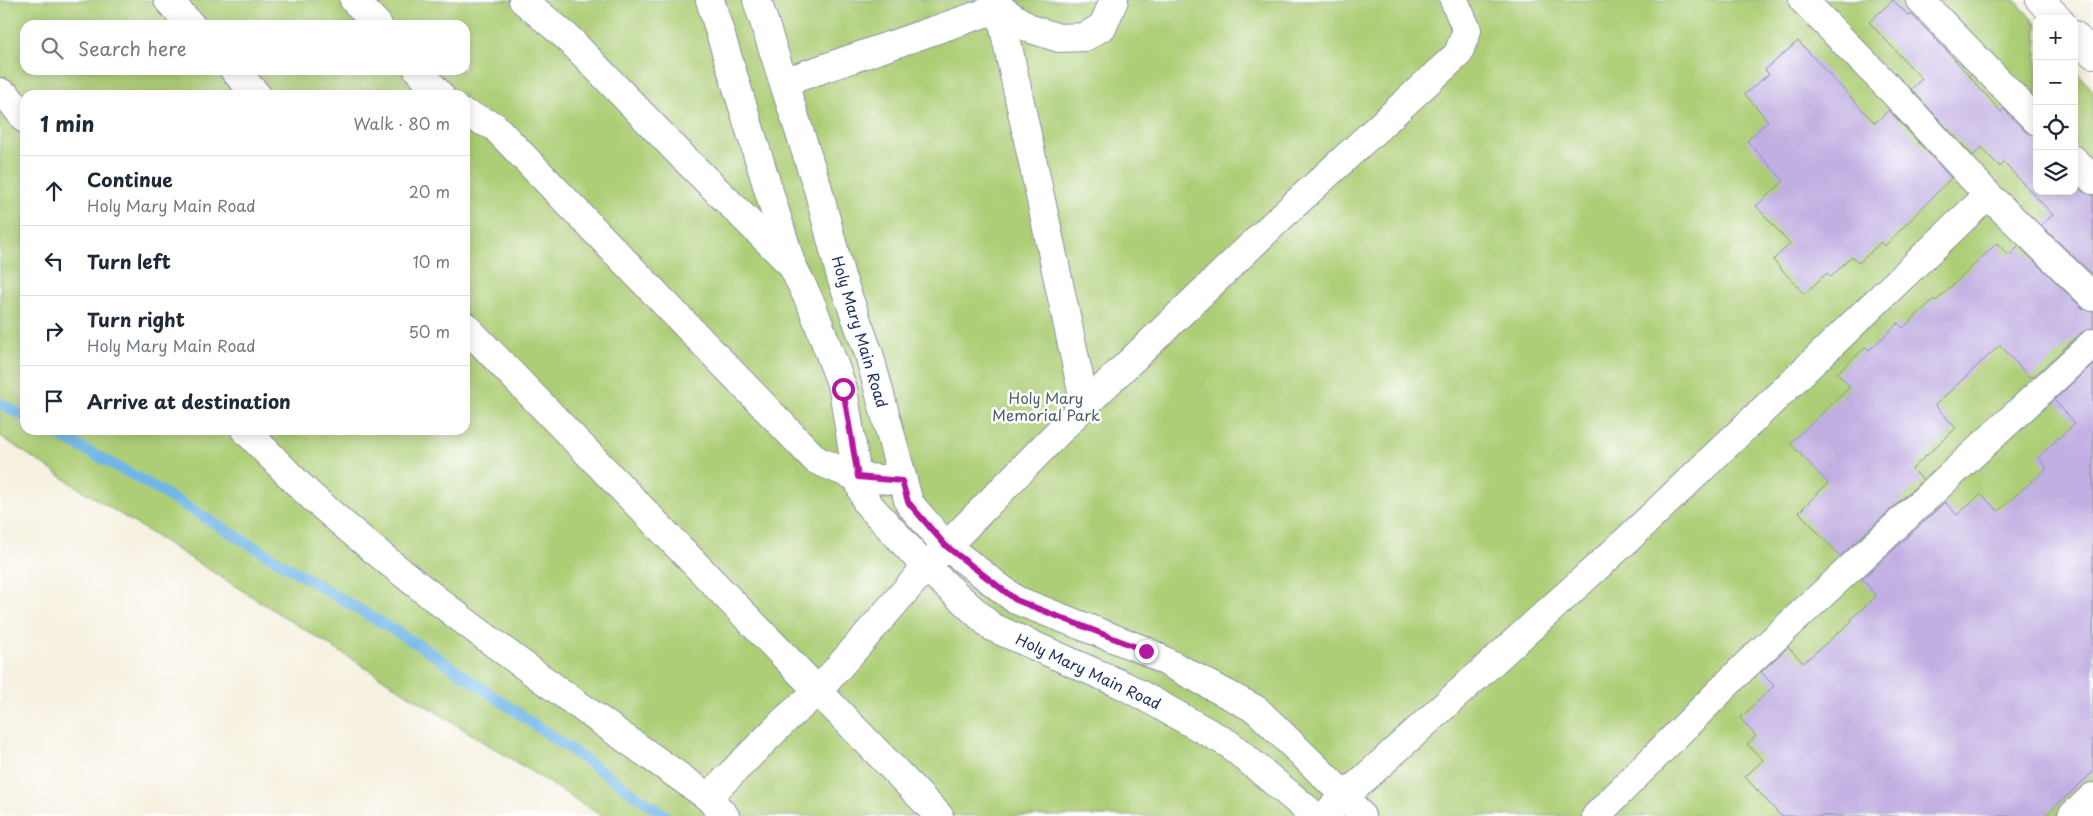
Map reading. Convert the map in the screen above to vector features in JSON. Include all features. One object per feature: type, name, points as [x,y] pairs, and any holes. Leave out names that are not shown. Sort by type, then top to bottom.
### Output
[{"type":"street","points":[[168,0],[186,20]]},
{"type":"street","points":[[354,0],[373,20]]},
{"type":"street","points":[[523,0],[569,39],[684,158],[791,264]]},
{"type":"street","name":"Holy Mary Main Road","points":[[710,0],[791,264],[812,306],[843,389],[858,477],[867,502],[926,567],[992,628],[1125,686],[1229,744],[1315,816]]},
{"type":"street","name":"Holy Mary Main Road","points":[[757,0],[818,189],[841,277],[869,354],[908,502],[946,546],[1016,600],[1146,651],[1256,710],[1344,795],[1361,816]]},
{"type":"street","points":[[999,4],[1030,30],[1059,38],[1068,38],[1085,36],[1103,26],[1114,0]]},
{"type":"street","points":[[251,435],[311,496],[410,580],[716,806],[786,718],[817,692],[926,567],[1085,405],[1281,217],[1458,54],[1467,30],[1454,0]]},
{"type":"street","points":[[1803,0],[1896,95],[1988,196],[2093,297]]},
{"type":"street","points":[[1920,0],[2033,118]]},
{"type":"street","points":[[2040,0],[2055,15]]},
{"type":"street","points":[[784,82],[999,4]]},
{"type":"street","points":[[999,4],[1085,405]]},
{"type":"street","points":[[2078,39],[2093,54]]},
{"type":"street","points":[[239,75],[252,90]]},
{"type":"street","points":[[422,75],[436,90]]},
{"type":"street","points":[[0,92],[8,97],[20,113]]},
{"type":"street","points":[[470,116],[494,126],[816,460],[858,477],[902,481]]},
{"type":"street","points":[[2078,164],[2093,180]]},
{"type":"street","points":[[1323,816],[1628,539],[1988,196]]},
{"type":"street","points":[[470,331],[939,816]]},
{"type":"street","points":[[1596,816],[1746,665],[2093,343]]},
{"type":"street","points":[[1178,715],[1198,679]]},
{"type":"street","points":[[2072,816],[2093,797]]},
{"type":"green space","name":"Holy Mary Memorial Park","points":[[0,0],[2015,0],[2033,20],[2033,195],[2078,195],[2078,74],[2093,91],[2093,816],[602,816],[77,487],[0,436]]},
{"type":"building","points":[[1893,0],[1909,16],[1911,14],[1947,51],[2001,112],[2004,109],[2026,132],[2033,135],[2033,194],[2004,163],[2000,167],[1981,147],[1973,156],[1911,89],[1922,79],[1869,22]]},
{"type":"building","points":[[1798,41],[1875,123],[1889,110],[1951,178],[1885,246],[1881,242],[1859,263],[1852,256],[1831,277],[1827,273],[1804,294],[1773,260],[1790,244],[1756,206],[1784,181],[1747,141],[1768,121],[1745,94],[1769,74],[1765,70]]},
{"type":"building","points":[[2078,187],[2082,191],[2093,195],[2093,275],[2041,225],[2053,215],[2034,195],[2078,195]]},
{"type":"building","points":[[1997,243],[2009,256],[2019,246],[2082,308],[2093,312],[2093,328],[2082,332],[2030,378],[2000,345],[1935,405],[1956,428],[1912,469],[1923,480],[1840,556],[1799,512],[1828,483],[1790,443],[1850,387],[1837,373],[1866,347],[1869,350],[1898,323],[1903,328],[1934,299],[1936,301]]},
{"type":"building","points":[[2093,364],[2093,772],[2045,816],[1781,816],[1745,777],[1763,760],[1747,744],[1756,736],[1740,718],[1774,686],[1761,672],[1788,647],[1803,663],[1852,621],[1851,619],[1876,596],[1862,579],[1945,502],[1957,515],[1981,494],[1998,511],[2047,468],[2038,457],[2075,423],[2054,400]]},
{"type":"waterway","points":[[0,403],[20,414]]},
{"type":"waterway","points":[[58,435],[140,479],[427,650],[666,816]]},
{"type":"route","points":[[843,389],[858,477],[902,481],[908,502],[946,546],[1016,600],[1146,651]]}]
